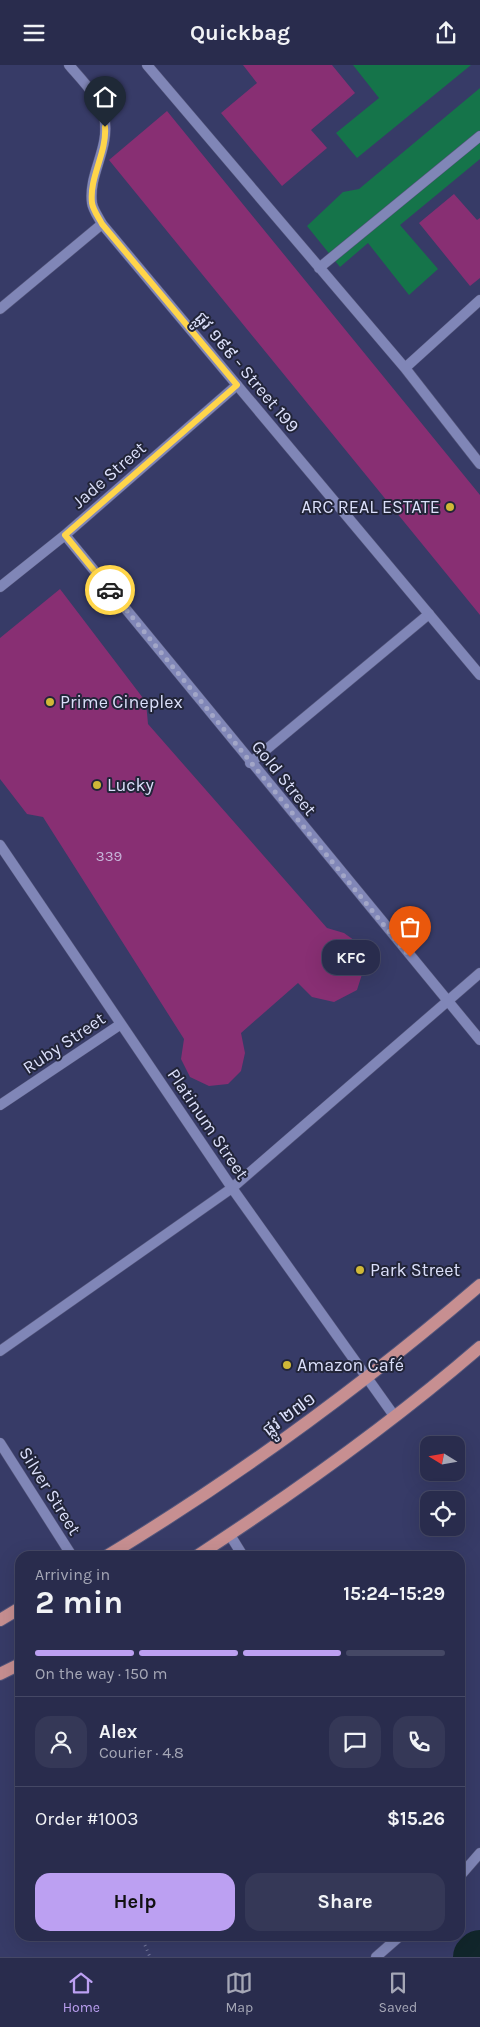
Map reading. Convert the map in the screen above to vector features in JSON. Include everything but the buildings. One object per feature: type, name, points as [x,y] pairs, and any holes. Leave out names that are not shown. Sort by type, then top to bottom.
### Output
[{"type":"main road","name":"ផ្លូវ ២៧១","points":[[115,1551],[213,1489],[305,1425],[367,1378],[480,1285]]},
{"type":"main road","points":[[205,1551],[333,1464],[444,1378],[480,1347]]},
{"type":"main road","points":[[0,1620],[15,1611]]},
{"type":"main road","points":[[0,1674],[15,1666]]},
{"type":"street","name":"ផ្លូវ ១៩៩ - Street 199","points":[[69,65],[93,94],[104,114],[106,139],[92,185],[92,205],[102,224],[480,675]]},
{"type":"street","points":[[148,65],[405,368],[480,464]]},
{"type":"street","points":[[320,268],[480,136]]},
{"type":"street","points":[[0,309],[102,224]]},
{"type":"street","points":[[405,368],[480,300]]},
{"type":"street","name":"Jade Street","points":[[0,587],[65,535],[237,385]]},
{"type":"street","name":"Gold Street","points":[[65,535],[250,763],[480,1040]]},
{"type":"street","points":[[250,763],[429,614]]},
{"type":"street","name":"Platinum Street","points":[[1,847],[232,1188],[395,1417]]},
{"type":"street","points":[[0,1351],[232,1188],[480,973]]},
{"type":"street","name":"Ruby Street","points":[[0,1105],[121,1024]]},
{"type":"street","name":"Silver Street","points":[[0,1443],[69,1551]]},
{"type":"street","points":[[230,1535],[240,1551]]},
{"type":"street","points":[[465,1870],[480,1853]]},
{"type":"street","points":[[376,1957],[394,1941]]},
{"type":"path","points":[[143,1941],[150,1957]]},
{"type":"green space","points":[[353,65],[471,65],[357,158],[336,133],[379,98]]},
{"type":"green space","points":[[480,88],[480,159],[400,225],[438,269],[409,295],[368,243],[340,267],[307,226],[343,192],[359,189]]},
{"type":"waterway","points":[[477,1957],[480,1954]]},
{"type":"way so far","points":[[110,590],[410,957]]},
{"type":"place","name":"ARC REAL ESTATE","points":[[450,507]]},
{"type":"place","name":"Prime Cineplex","points":[[50,702]]},
{"type":"place","name":"Lucky","points":[[97,785]]},
{"type":"place","name":"KFC","points":[[410,957]]},
{"type":"place","name":"Park Street","points":[[360,1270]]},
{"type":"place","name":"Amazon Café","points":[[287,1365]]},
{"type":"route","points":[[105,127],[106,139],[92,185],[92,205],[102,224],[237,385],[65,535],[110,590]]}]
